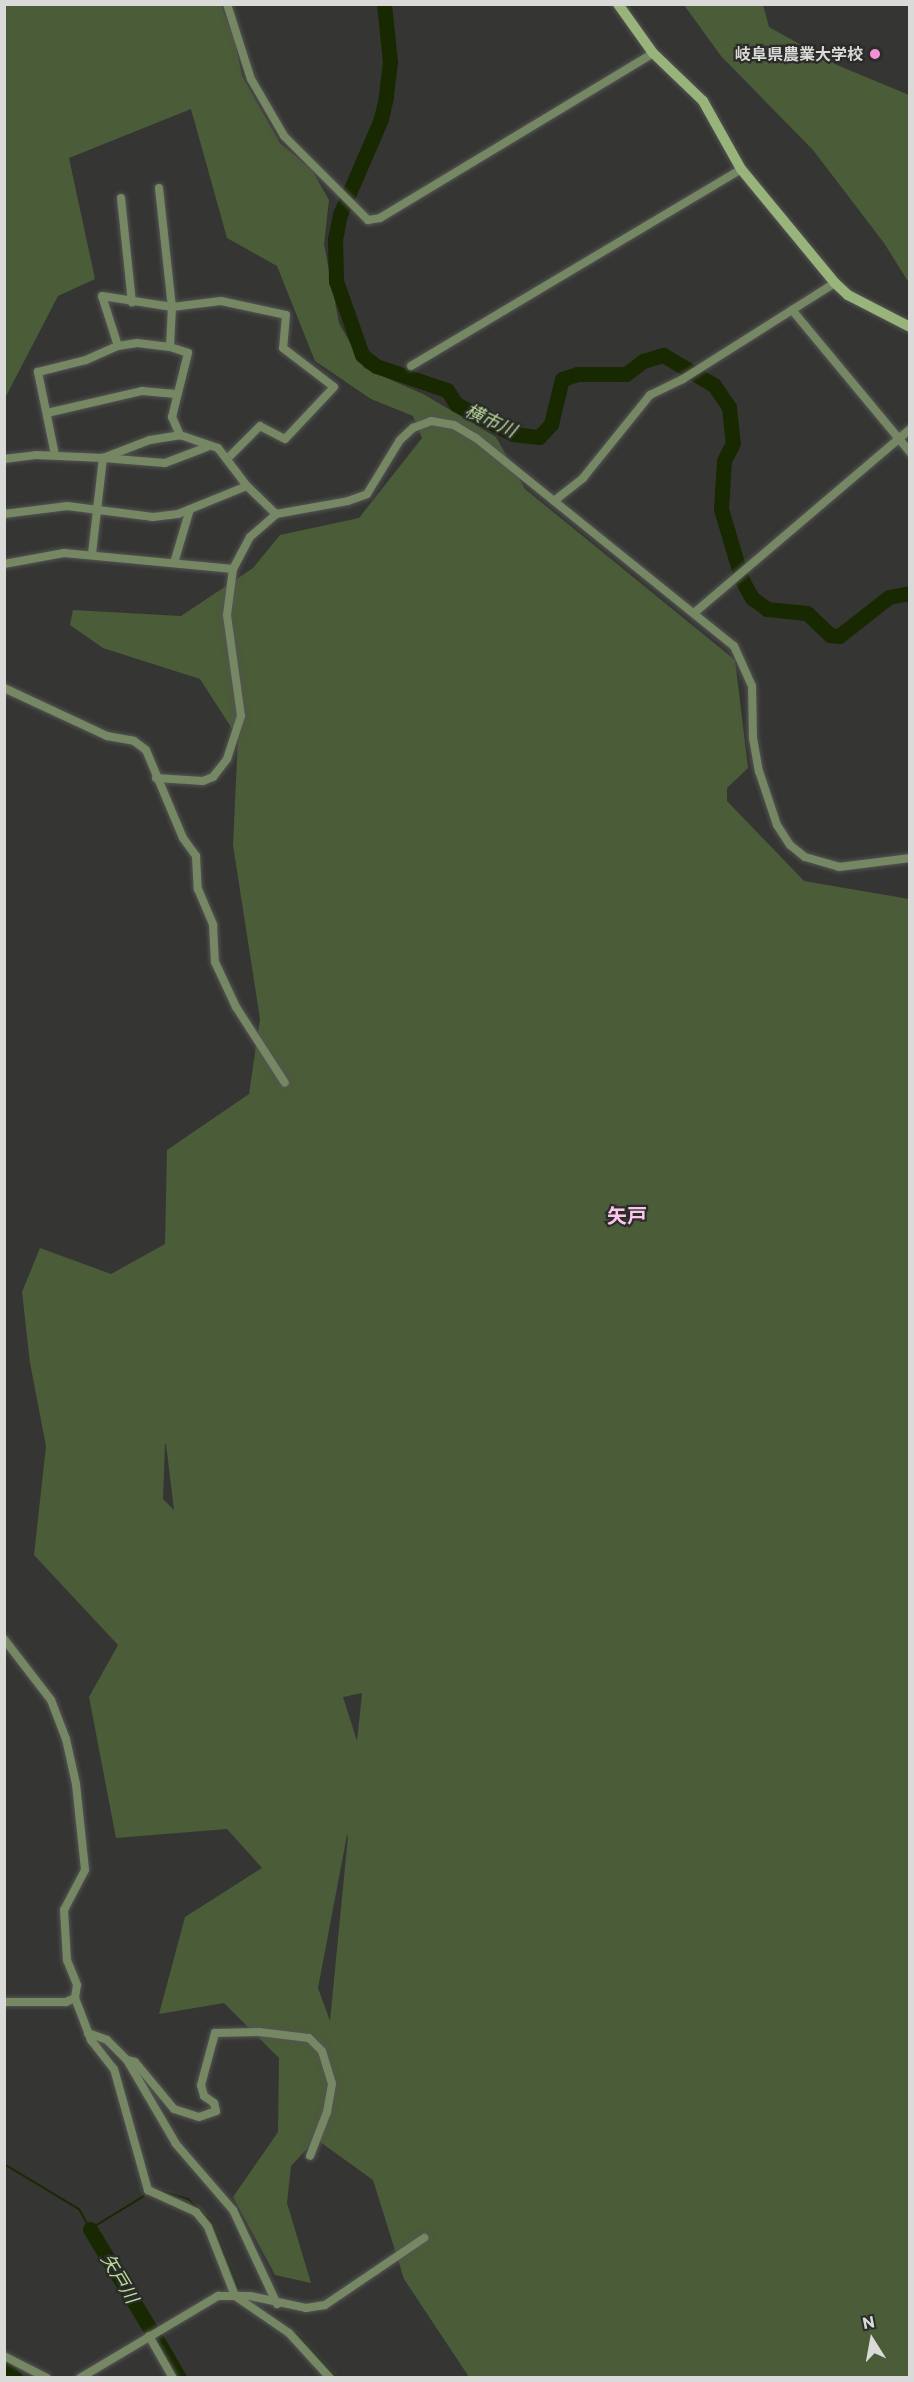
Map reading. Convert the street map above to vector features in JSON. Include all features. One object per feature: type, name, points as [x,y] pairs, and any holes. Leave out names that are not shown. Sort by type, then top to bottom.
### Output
[{"type":"street","points":[[228,4],[251,79],[289,144],[368,220],[380,218],[653,52]]},
{"type":"street","points":[[618,4],[653,52],[703,101],[741,169],[835,283],[848,295],[909,327]]},
{"type":"street","points":[[411,366],[741,169]]},
{"type":"street","points":[[159,188],[172,307],[170,347]]},
{"type":"street","points":[[121,198],[132,302]]},
{"type":"street","points":[[554,501],[590,471],[645,400],[683,379],[835,283]]},
{"type":"street","points":[[118,346],[102,296],[172,307],[221,300],[286,315],[284,348],[334,387],[285,439],[260,426],[228,458]]},
{"type":"street","points":[[792,310],[909,452]]},
{"type":"street","points":[[55,455],[38,372],[86,360],[118,346],[137,343],[170,347],[188,353],[172,417],[180,435]]},
{"type":"street","points":[[47,413],[142,391],[176,394]]},
{"type":"street","points":[[156,778],[203,781],[213,777],[227,759],[237,734],[241,697],[227,615],[233,569],[250,537],[276,513],[348,501],[367,494],[400,440],[413,428],[431,421],[454,425],[476,438],[734,646],[747,669],[752,686],[755,755],[777,825],[790,845],[820,863],[839,867],[909,858]]},
{"type":"street","points":[[694,613],[909,429]]},
{"type":"street","points":[[103,458],[150,440],[180,435],[207,447],[218,448],[248,486],[276,513]]},
{"type":"street","points":[[4,459],[55,455],[165,463],[207,447]]},
{"type":"street","points":[[92,554],[103,458]]},
{"type":"street","points":[[4,514],[67,506],[98,508],[153,517],[190,509],[248,486]]},
{"type":"street","points":[[174,563],[190,509]]},
{"type":"street","points":[[4,564],[64,553],[233,569]]},
{"type":"street","points":[[4,688],[107,736],[134,741],[146,750],[156,778],[195,856],[198,889],[213,925],[215,962],[236,1007],[285,1083]]},
{"type":"street","points":[[4,1639],[51,1700],[76,1784],[85,1870],[64,1910],[67,1960],[78,1993],[75,1998],[66,2002],[4,2002]]},
{"type":"street","points":[[75,1998],[88,2032],[114,2069],[148,2190],[196,2212],[208,2227],[235,2296],[289,2333],[330,2378]]},
{"type":"street","points":[[127,2060],[141,2068],[174,2109],[207,2117],[216,2107],[204,2096],[201,2085],[215,2033],[259,2031],[309,2038],[322,2051],[332,2084],[327,2112],[310,2156]]},
{"type":"street","points":[[88,2032],[107,2040],[127,2060],[176,2144],[233,2210],[277,2304]]},
{"type":"street","points":[[80,2378],[197,2306],[218,2296],[235,2296],[306,2308],[325,2304],[424,2238]]},
{"type":"street","points":[[149,2336],[173,2378]]},
{"type":"street","points":[[4,2356],[48,2378]]},
{"type":"green space","points":[[5,5],[221,5],[235,42],[242,76],[280,143],[312,170],[329,200],[324,244],[339,323],[364,368],[423,394],[496,437],[525,489],[735,660],[748,768],[727,788],[727,801],[804,881],[909,899],[909,2377],[469,2377],[404,2279],[373,2180],[316,2139],[291,2166],[287,2203],[311,2283],[275,2275],[233,2197],[278,2132],[279,2058],[224,2003],[159,2014],[185,1917],[262,1868],[227,1829],[116,1838],[89,1697],[118,1645],[34,1555],[46,1446],[30,1363],[22,1292],[40,1248],[111,1274],[165,1244],[167,1150],[249,1094],[260,1019],[233,845],[238,738],[200,679],[103,648],[70,625],[73,610],[181,616],[253,568],[280,535],[359,518],[422,438],[413,416],[371,399],[315,361],[277,266],[227,238],[191,109],[69,158],[95,279],[58,296],[5,398]],"holes":[[[166,1444],[174,1510],[163,1499]],[[362,1693],[357,1741],[343,1697]],[[347,1835],[330,2021],[318,1988]]]},
{"type":"green space","points":[[684,5],[763,5],[769,27],[837,65],[909,95],[909,283],[884,243],[813,150],[721,56]]},
{"type":"waterway","name":"横市川","points":[[384,4],[390,62],[386,97],[381,119],[340,214],[335,239],[336,281],[362,355],[376,366],[447,390],[456,404],[513,434],[539,437],[551,424],[562,379],[577,374],[626,374],[643,361],[663,355],[714,385],[729,407],[733,443],[724,461],[721,509],[742,580],[752,598],[767,609],[807,613],[830,635],[839,636],[889,597],[910,593]]},
{"type":"waterway","points":[[4,2164],[79,2209],[90,2229],[144,2196]]},
{"type":"waterway","points":[[155,2189],[188,2199],[212,2222],[239,2289]]},
{"type":"waterway","name":"矢戸川","points":[[90,2229],[149,2327]]},
{"type":"waterway","points":[[254,2305],[300,2337],[337,2378]]},
{"type":"waterway","name":"矢戸川","points":[[157,2340],[179,2378]]},
{"type":"waterway","points":[[4,2368],[15,2378]]},
{"type":"place","name":"岐阜県農業大学校","points":[[875,54]]},
{"type":"district","name":"矢戸","points":[[627,1215]]}]
